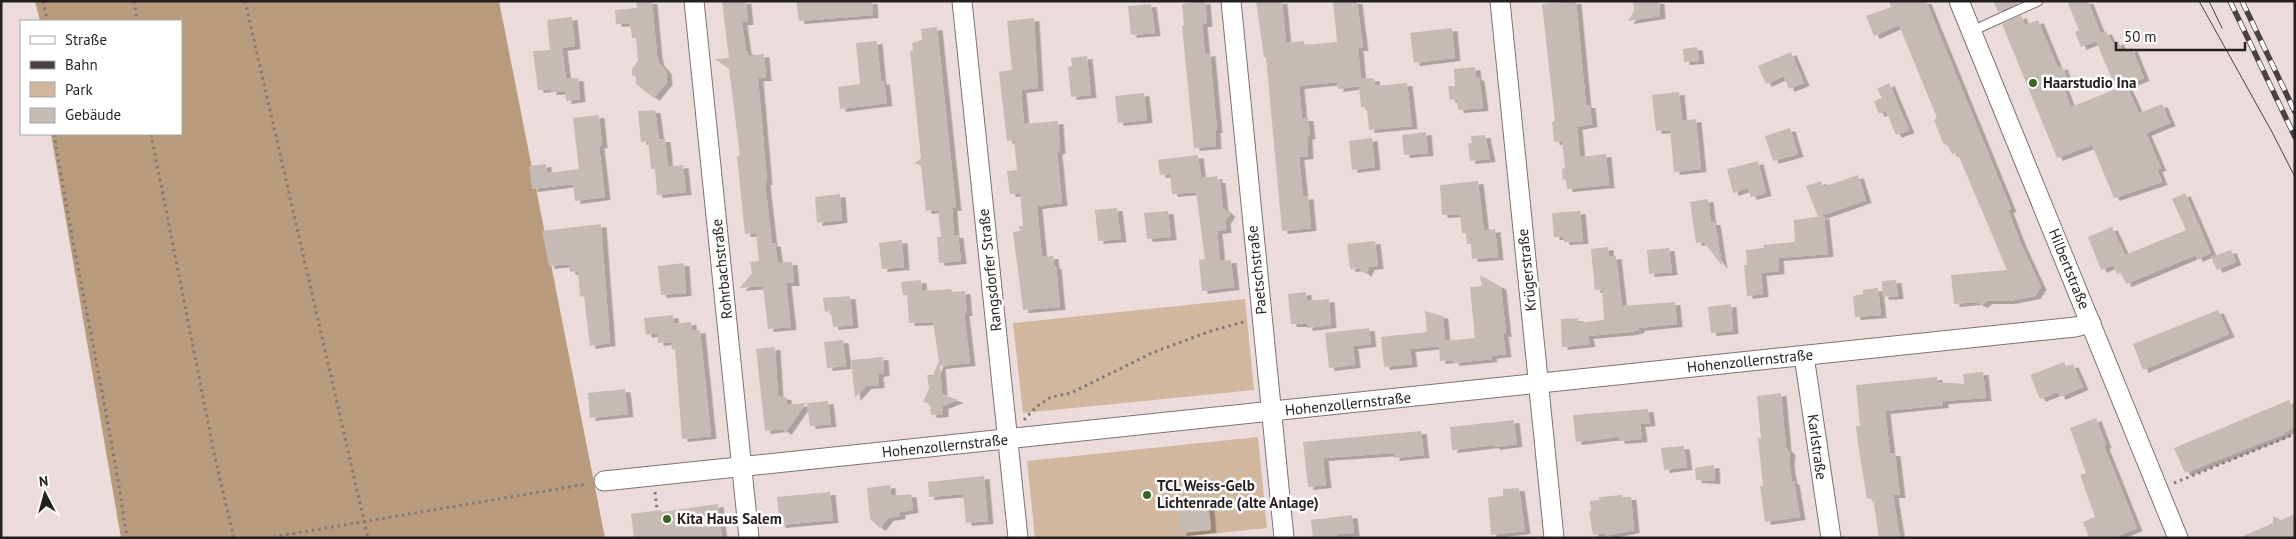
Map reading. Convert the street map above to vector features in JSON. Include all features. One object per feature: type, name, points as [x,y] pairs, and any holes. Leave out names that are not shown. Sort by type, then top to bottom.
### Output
[{"type":"street","name":"Rohrbachstraße","points":[[694,1],[749,538]]},
{"type":"street","name":"Rangsdorfer Straße","points":[[962,1],[1018,538]]},
{"type":"street","name":"Paetschstraße","points":[[1230,1],[1284,538]]},
{"type":"street","name":"Krügerstraße","points":[[1500,1],[1554,538]]},
{"type":"street","name":"Hilbertstraße","points":[[1959,1],[2178,538]]},
{"type":"street","name":"Hohenzollernstraße","points":[[604,481],[2075,328],[2091,323]]},
{"type":"street","name":"Karlstraße","points":[[1804,356],[1830,538]]},
{"type":"lane","points":[[1972,31],[2038,1]]},
{"type":"path","points":[[43,1],[47,20]]},
{"type":"path","points":[[134,1],[137,20]]},
{"type":"path","points":[[245,1],[368,538]]},
{"type":"path","points":[[54,135],[70,233],[118,479],[127,538]]},
{"type":"path","points":[[151,135],[215,458],[234,538]]},
{"type":"path","points":[[1020,424],[1036,407],[1050,397],[1071,392],[1154,352],[1211,331],[1250,320]]},
{"type":"path","points":[[2174,483],[2295,434]]},
{"type":"path","points":[[267,538],[604,481]]},
{"type":"path","points":[[655,491],[657,509]]},
{"type":"green space","points":[[1245,299],[1254,390],[1023,413],[1013,323]]},
{"type":"green space","name":"TCL Weiss-Gelb Lichtenrade (alte Anlage)","points":[[1258,437],[1267,528],[1170,538],[1035,538],[1027,461]]},
{"type":"shaded area","points":[[35,1],[499,1],[605,538],[121,538],[51,135],[182,135],[182,20],[40,20]]},
{"type":"building","points":[[636,1],[652,1],[657,55],[659,63],[666,71],[667,82],[654,98],[636,84],[636,77],[632,75],[632,69],[638,61],[636,38],[632,38],[630,23],[616,24],[615,10],[637,8]]},
{"type":"building","points":[[722,1],[746,1],[748,22],[742,22],[746,51],[748,51],[748,56],[764,54],[766,78],[758,78],[767,182],[765,182],[772,244],[775,243],[778,263],[792,262],[794,283],[786,283],[791,327],[768,329],[763,286],[740,288],[752,273],[750,262],[759,261],[756,233],[745,234],[737,156],[740,156],[729,69],[715,59],[729,58]]},
{"type":"building","points":[[796,1],[872,1],[873,15],[799,21]]},
{"type":"building","points":[[1205,1],[1207,24],[1202,24],[1205,54],[1210,53],[1217,130],[1215,130],[1216,146],[1194,148],[1182,26],[1184,25],[1182,4]]},
{"type":"building","points":[[1256,1],[1282,1],[1286,43],[1304,41],[1304,45],[1337,42],[1333,1],[1357,1],[1363,48],[1358,48],[1361,79],[1374,78],[1375,86],[1407,83],[1412,126],[1369,130],[1367,110],[1365,110],[1365,107],[1361,107],[1359,86],[1338,89],[1337,82],[1299,86],[1302,118],[1308,118],[1310,136],[1307,137],[1308,156],[1299,157],[1303,197],[1308,196],[1311,228],[1282,231],[1266,57],[1264,57]]},
{"type":"building","points":[[1576,1],[1586,105],[1590,105],[1592,124],[1577,127],[1580,157],[1606,154],[1609,185],[1567,189],[1566,180],[1563,179],[1562,169],[1565,168],[1562,141],[1554,142],[1552,122],[1555,121],[1542,4]]},
{"type":"building","points":[[1633,1],[1659,1],[1660,16],[1628,21],[1634,11]]},
{"type":"building","points":[[1889,1],[1926,1],[2011,209],[2008,210],[2021,244],[2041,287],[2035,296],[2009,301],[1987,301],[1982,305],[1976,302],[1954,304],[1951,275],[2007,270],[1957,152],[1952,154],[1948,146],[1943,143],[1934,120],[1937,118],[1899,25],[1874,36],[1866,16],[1891,7]]},
{"type":"building","points":[[1993,1],[2016,1],[2017,4],[1998,12]]},
{"type":"building","points":[[2067,1],[2088,1],[2101,34],[2106,31],[2113,44],[2118,41],[2123,52],[2132,48],[2144,78],[2126,85],[2139,113],[2162,104],[2170,123],[2146,133],[2161,168],[2157,169],[2162,182],[2114,198],[2092,145],[2057,158],[2002,24],[2021,15],[2025,25],[2038,20],[2058,68],[2062,66],[2068,81],[2062,84],[2071,107],[2116,89],[2096,41],[2081,47],[2075,32],[2079,30]]},
{"type":"building","points":[[1151,4],[1155,33],[1131,35],[1128,6]]},
{"type":"building","points":[[572,17],[575,46],[562,48],[566,79],[578,78],[580,99],[566,101],[565,91],[551,92],[551,89],[538,90],[533,51],[550,50],[547,20]]},
{"type":"building","points":[[1034,18],[1038,88],[1021,90],[1024,124],[1058,121],[1060,150],[1057,152],[1062,203],[1037,206],[1042,257],[1053,256],[1054,266],[1056,266],[1060,307],[1023,310],[1013,232],[1020,231],[1019,226],[1023,226],[1020,193],[1010,194],[1007,171],[1017,170],[1014,140],[1007,141],[999,72],[1012,70],[1007,21]]},
{"type":"building","points":[[937,27],[956,208],[952,208],[954,235],[958,235],[961,261],[939,263],[937,237],[941,237],[938,210],[926,211],[921,166],[915,163],[921,158],[910,51],[913,51],[912,43],[922,40],[921,29]]},
{"type":"building","points":[[1452,28],[1455,58],[1414,63],[1410,33]]},
{"type":"building","points":[[877,41],[881,82],[884,81],[887,103],[840,109],[838,87],[860,84],[856,43]]},
{"type":"building","points":[[1697,47],[1699,61],[1684,62],[1683,49]]},
{"type":"building","points":[[1791,52],[1804,83],[1789,89],[1784,76],[1766,84],[1758,66]]},
{"type":"building","points":[[1087,56],[1091,95],[1071,97],[1068,67],[1072,66],[1071,58]]},
{"type":"building","points":[[1475,67],[1476,77],[1479,78],[1483,108],[1458,110],[1457,99],[1450,100],[1448,86],[1455,86],[1454,69]]},
{"type":"building","points":[[1889,83],[1909,130],[1896,135],[1886,111],[1879,114],[1874,101],[1882,98],[1877,89]]},
{"type":"building","points":[[1679,92],[1682,121],[1696,119],[1701,169],[1674,172],[1670,130],[1656,131],[1652,95]]},
{"type":"building","points":[[1144,93],[1147,120],[1118,123],[1115,96]]},
{"type":"building","points":[[655,110],[659,139],[665,139],[668,167],[683,165],[686,192],[657,195],[655,169],[651,169],[648,141],[641,142],[638,111]]},
{"type":"building","points":[[599,115],[602,145],[599,146],[605,197],[575,201],[573,184],[532,189],[529,166],[546,164],[547,173],[579,169],[573,118]]},
{"type":"building","points":[[1790,128],[1798,154],[1773,161],[1765,136]]},
{"type":"building","points":[[1426,132],[1428,153],[1404,155],[1402,135]]},
{"type":"building","points":[[1485,135],[1490,159],[1470,161],[1468,143],[1472,143],[1471,136]]},
{"type":"building","points":[[1372,138],[1375,167],[1352,170],[1349,141]]},
{"type":"building","points":[[1198,155],[1201,178],[1217,176],[1217,180],[1220,180],[1223,208],[1230,214],[1225,221],[1226,230],[1217,231],[1220,261],[1231,260],[1234,287],[1202,291],[1199,260],[1205,259],[1196,192],[1172,194],[1170,174],[1160,175],[1158,160]]},
{"type":"building","points":[[1758,161],[1766,193],[1751,197],[1748,188],[1733,193],[1727,169]]},
{"type":"building","points":[[1858,175],[1866,200],[1818,217],[1806,186],[1821,181],[1823,187]]},
{"type":"building","points":[[1478,181],[1484,231],[1495,229],[1498,257],[1472,259],[1471,244],[1467,244],[1466,233],[1462,233],[1460,214],[1442,215],[1440,185]]},
{"type":"building","points":[[2185,193],[2211,253],[2197,259],[2196,255],[2126,284],[2121,272],[2117,274],[2113,265],[2101,270],[2088,237],[2112,227],[2125,255],[2186,230],[2172,199]]},
{"type":"building","points":[[840,194],[842,220],[817,223],[815,197]]},
{"type":"building","points":[[1708,199],[1711,222],[1715,222],[1722,266],[1704,242],[1696,243],[1690,202]]},
{"type":"building","points":[[1117,208],[1121,239],[1098,241],[1095,210]]},
{"type":"building","points":[[1168,211],[1171,237],[1147,239],[1144,213]]},
{"type":"building","points":[[1580,211],[1583,241],[1564,242],[1563,237],[1554,237],[1552,213]]},
{"type":"building","points":[[1824,216],[1828,254],[1778,258],[1779,271],[1761,273],[1763,294],[1747,296],[1744,265],[1747,265],[1746,250],[1764,248],[1763,245],[1795,242],[1794,220]]},
{"type":"building","points":[[601,224],[610,343],[590,346],[584,296],[580,297],[578,271],[570,272],[569,264],[549,266],[542,231]]},
{"type":"building","points":[[902,240],[904,267],[882,269],[879,243]]},
{"type":"building","points":[[1375,241],[1378,266],[1369,267],[1366,274],[1359,268],[1350,269],[1347,244]]},
{"type":"building","points":[[1608,247],[1609,257],[1616,256],[1622,306],[1675,302],[1677,324],[1639,328],[1639,330],[1631,332],[1588,336],[1590,344],[1562,347],[1561,319],[1578,318],[1578,323],[1604,320],[1602,289],[1595,290],[1591,249]]},
{"type":"building","points":[[1669,248],[1672,272],[1649,274],[1647,250]]},
{"type":"building","points":[[2231,250],[2236,262],[2217,270],[2211,257]]},
{"type":"building","points":[[684,263],[686,293],[661,295],[658,266]]},
{"type":"building","points":[[1480,275],[1501,287],[1506,334],[1503,334],[1506,354],[1491,356],[1492,359],[1454,363],[1453,360],[1440,361],[1439,346],[1410,349],[1412,364],[1384,367],[1381,337],[1427,332],[1425,311],[1443,316],[1445,341],[1475,338],[1470,287],[1482,286]]},
{"type":"building","points":[[921,280],[922,291],[951,289],[952,292],[965,291],[967,313],[964,313],[970,363],[940,366],[942,394],[958,400],[943,406],[943,414],[931,415],[930,404],[923,402],[929,388],[927,375],[933,375],[939,361],[933,322],[909,323],[907,295],[903,295],[901,282]]},
{"type":"building","points":[[1896,280],[1898,296],[1883,297],[1882,281]]},
{"type":"building","points":[[1878,288],[1881,315],[1855,317],[1853,296],[1863,294],[1863,290]]},
{"type":"building","points":[[1306,292],[1307,301],[1329,299],[1331,325],[1307,328],[1307,324],[1291,324],[1288,294]]},
{"type":"building","points":[[850,296],[853,325],[833,327],[831,311],[825,312],[823,298]]},
{"type":"building","points":[[1731,304],[1733,331],[1711,333],[1708,307]]},
{"type":"building","points":[[2218,310],[2229,334],[2143,370],[2133,344]]},
{"type":"building","points":[[673,315],[674,324],[691,322],[692,331],[700,330],[711,436],[682,439],[675,349],[672,350],[671,342],[658,343],[657,333],[646,335],[644,318]]},
{"type":"building","points":[[1369,328],[1371,344],[1353,346],[1355,365],[1329,368],[1325,333]]},
{"type":"building","points":[[843,340],[846,366],[827,368],[824,342]]},
{"type":"building","points":[[775,347],[778,396],[786,397],[787,405],[806,403],[786,432],[782,429],[765,431],[756,349]]},
{"type":"building","points":[[883,357],[884,373],[878,374],[879,385],[866,386],[855,398],[851,360]]},
{"type":"building","points":[[2064,362],[2066,367],[2073,364],[2083,387],[2060,397],[2058,392],[2040,399],[2030,375]]},
{"type":"building","points":[[1983,372],[1986,398],[1943,401],[1943,405],[1885,411],[1890,453],[1895,453],[1900,495],[1893,495],[1900,538],[1879,538],[1873,498],[1867,499],[1859,450],[1856,426],[1860,426],[1856,385],[1937,377],[1937,382],[1964,384],[1963,374]]},
{"type":"building","points":[[625,389],[628,414],[590,418],[588,393]]},
{"type":"building","points":[[1781,393],[1786,448],[1790,452],[1789,463],[1800,517],[1765,522],[1760,486],[1763,486],[1758,438],[1761,438],[1757,396]]},
{"type":"building","points":[[2289,400],[2295,414],[2295,427],[2284,434],[2185,473],[2174,448]]},
{"type":"building","points":[[828,401],[831,424],[810,426],[807,403]]},
{"type":"building","points":[[1648,409],[1650,423],[1640,424],[1642,439],[1619,441],[1619,437],[1576,442],[1573,415]]},
{"type":"building","points":[[2096,418],[2106,445],[2104,446],[2137,528],[2113,538],[2089,538],[2083,522],[2095,517],[2080,475],[2086,473],[2070,428]]},
{"type":"building","points":[[1514,420],[1517,444],[1452,450],[1450,427]]},
{"type":"building","points":[[1421,431],[1424,455],[1394,458],[1394,453],[1323,458],[1326,485],[1308,487],[1303,442]]},
{"type":"building","points":[[1684,446],[1687,467],[1664,470],[1661,448]]},
{"type":"building","points":[[1714,465],[1715,481],[1696,480],[1695,468]]},
{"type":"building","points":[[984,476],[988,521],[966,523],[963,494],[929,497],[928,482]]},
{"type":"building","points":[[890,485],[891,496],[911,494],[913,510],[900,512],[900,516],[888,518],[880,528],[870,519],[867,488]]},
{"type":"building","points":[[1519,488],[1525,531],[1491,535],[1488,498],[1503,496],[1503,489]]},
{"type":"building","points":[[830,492],[833,520],[780,525],[777,497]]},
{"type":"building","points":[[1622,495],[1622,497],[1631,497],[1634,530],[1605,536],[1605,533],[1593,535],[1589,511],[1591,511],[1590,501],[1599,500],[1599,497]]},
{"type":"building","points":[[1208,497],[1211,530],[1181,533],[1178,501]]},
{"type":"building","points":[[718,504],[722,538],[634,538],[631,514]]},
{"type":"building","points":[[2295,514],[2295,538],[2239,538],[2273,523],[2273,516],[2281,520]]},
{"type":"building","points":[[1352,515],[1354,533],[1338,534],[1338,538],[1313,538],[1311,520]]},
{"type":"tram line","points":[[2199,1],[2295,177]]},
{"type":"tram line","points":[[2209,1],[2222,28]]},
{"type":"railway","points":[[2230,1],[2295,137]]},
{"type":"railway","points":[[2242,1],[2295,112]]},
{"type":"place","name":"Haarstudio Ina","points":[[2033,83]]},
{"type":"place","name":"TCL Weiss-Gelb Lichtenrade (alte Anlage)","points":[[1147,495]]},
{"type":"place","name":"Kita Haus Salem","points":[[667,519]]}]
